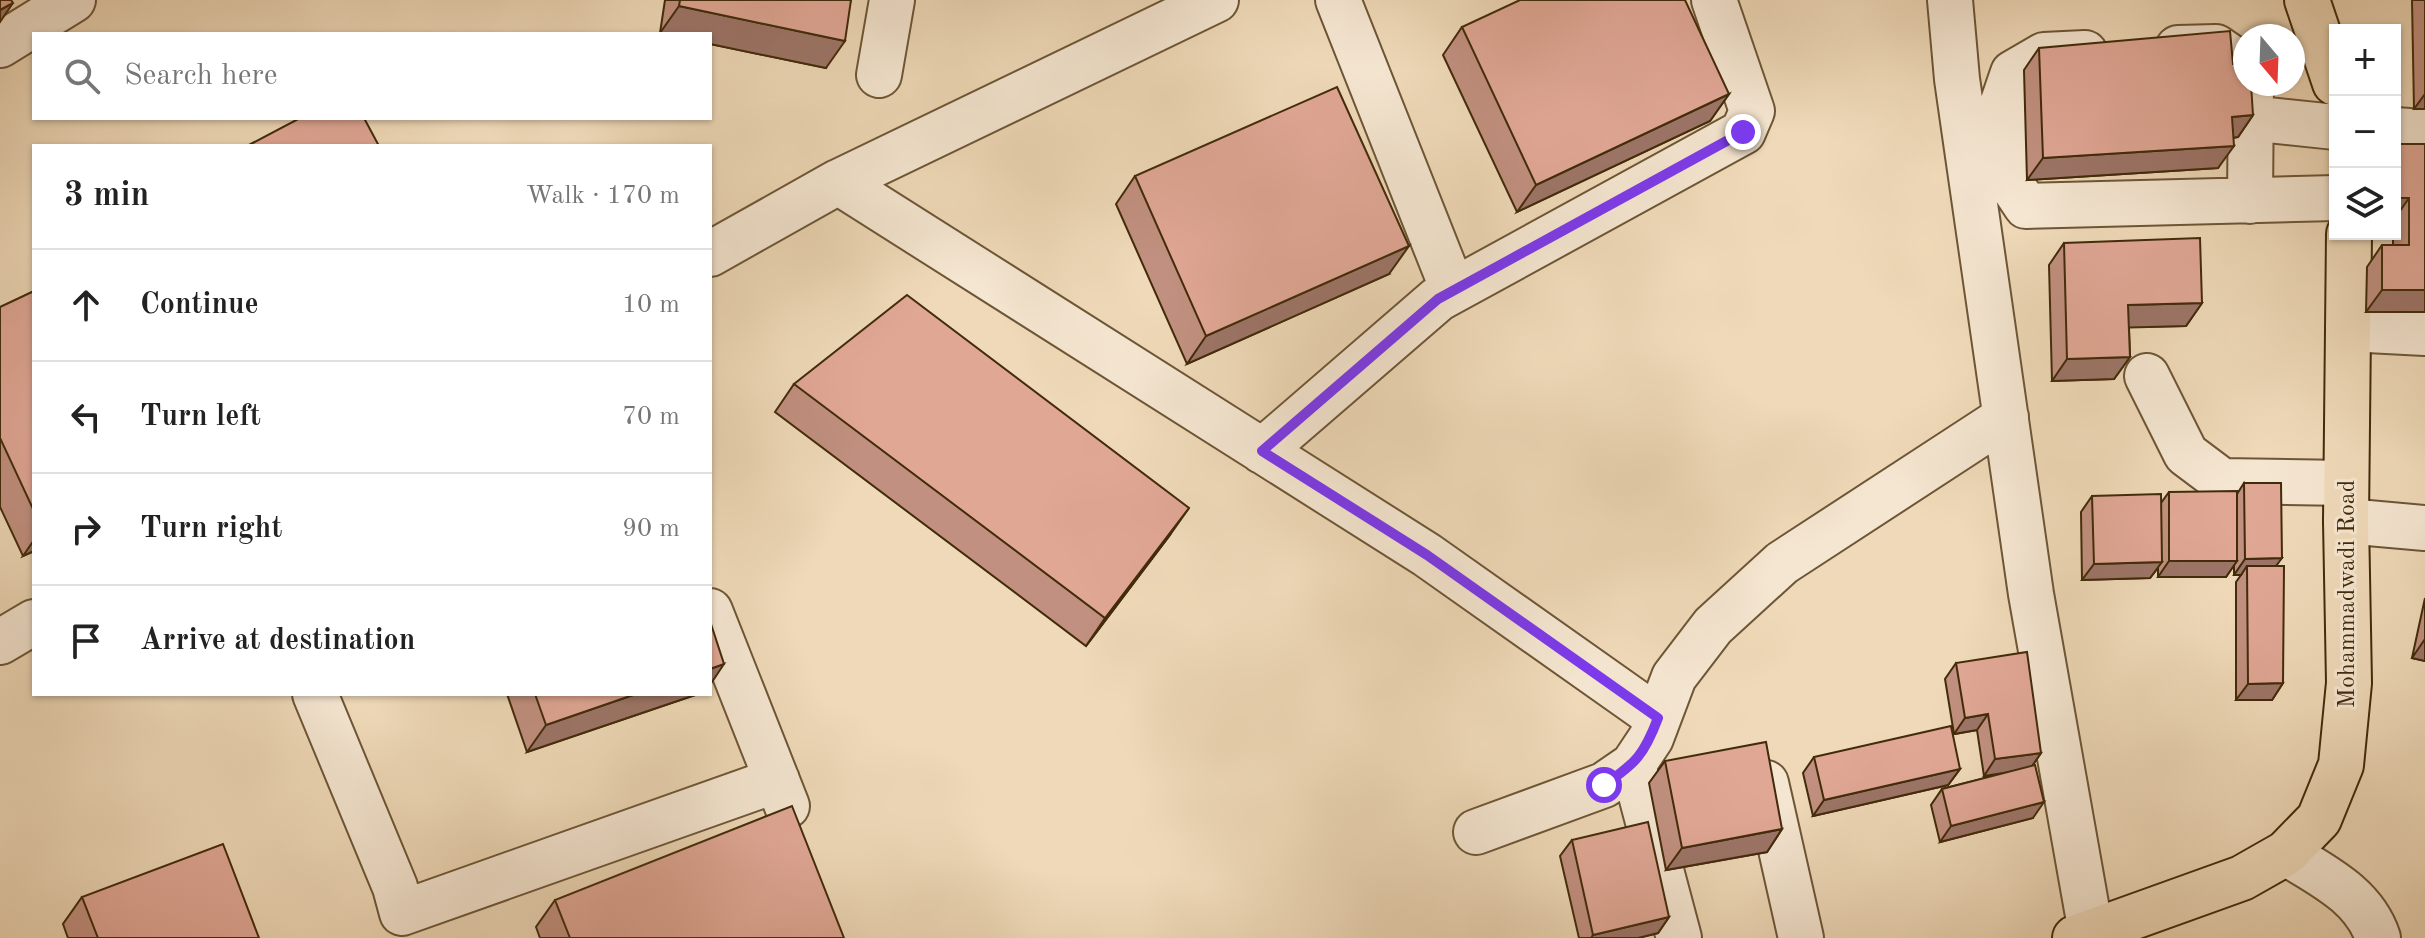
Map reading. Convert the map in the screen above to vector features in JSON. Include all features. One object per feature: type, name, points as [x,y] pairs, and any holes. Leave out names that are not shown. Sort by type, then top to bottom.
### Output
[{"type":"main road","points":[[2307,0],[2329,65]]},
{"type":"main road","name":"Mohammadwadi Road","points":[[2086,936],[2242,878],[2286,853],[2319,819],[2341,765],[2349,683],[2346,502],[2349,240]]},
{"type":"street","points":[[16,23],[73,0]]},
{"type":"street","points":[[879,75],[892,0]]},
{"type":"street","points":[[712,253],[838,182],[1216,0]]},
{"type":"street","points":[[1338,0],[1453,290]]},
{"type":"street","points":[[1262,451],[1438,299],[1743,132],[1752,111],[1714,0]]},
{"type":"street","points":[[1950,0],[1957,79],[2033,608],[2086,936]]},
{"type":"street","points":[[2233,59],[2216,47],[2044,55],[2013,73],[2002,105],[2010,182],[2026,206],[2329,198]]},
{"type":"street","points":[[2250,201],[2250,101],[2329,125]]},
{"type":"street","points":[[2401,130],[2425,132]]},
{"type":"street","points":[[838,182],[1427,555],[1658,718]]},
{"type":"street","points":[[2348,329],[2425,333]]},
{"type":"street","points":[[2147,376],[2186,454],[2222,481],[2346,502],[2425,528]]},
{"type":"street","points":[[1476,832],[1604,785],[1633,765],[1651,738],[1674,677],[1713,626],[1782,563],[2006,417]]},
{"type":"street","points":[[712,616],[800,838]]},
{"type":"street","points":[[0,642],[32,623]]},
{"type":"street","points":[[316,696],[395,887],[407,926],[777,780]]},
{"type":"street","points":[[1633,765],[1679,938]]},
{"type":"street","points":[[1766,783],[1801,938]]},
{"type":"street","points":[[2286,853],[2343,889],[2373,921],[2378,938]]},
{"type":"building","points":[[0,0],[11,0],[13,3],[0,10]]},
{"type":"building","points":[[680,0],[851,0],[845,41],[679,6]]},
{"type":"building","points":[[1520,0],[1685,0],[1729,94],[1536,185],[1462,27]]},
{"type":"building","points":[[2230,31],[2233,96],[2252,96],[2253,115],[2232,117],[2234,146],[2043,158],[2039,48]]},
{"type":"building","points":[[1337,87],[1409,246],[1206,336],[1135,176]]},
{"type":"building","points":[[296,120],[365,120],[378,144],[251,144]]},
{"type":"building","points":[[2401,144],[2425,144],[2425,290],[2382,290],[2382,245],[2409,245],[2409,198],[2401,198]]},
{"type":"building","points":[[2200,238],[2202,303],[2128,305],[2130,357],[2067,359],[2064,243]]},
{"type":"building","points":[[32,292],[32,507],[0,438],[0,307]]},
{"type":"building","points":[[907,295],[1189,508],[1105,618],[794,384]]},
{"type":"building","points":[[2244,483],[2281,483],[2282,558],[2245,559]]},
{"type":"building","points":[[2237,491],[2237,561],[2169,561],[2169,492]]},
{"type":"building","points":[[2161,494],[2162,562],[2094,564],[2092,496]]},
{"type":"building","points":[[2247,566],[2284,566],[2283,683],[2248,684]]},
{"type":"building","points":[[712,627],[724,664],[712,668]]},
{"type":"building","points":[[2027,652],[2041,753],[1995,759],[1988,714],[1965,718],[1956,663]]},
{"type":"building","points":[[536,696],[630,696],[546,725]]},
{"type":"building","points":[[1951,726],[1960,769],[1824,800],[1814,757]]},
{"type":"building","points":[[1766,742],[1782,829],[1682,848],[1665,761]]},
{"type":"building","points":[[2035,765],[2044,802],[1951,826],[1942,789]]},
{"type":"building","points":[[792,806],[844,938],[570,938],[555,900]]},
{"type":"building","points":[[1648,822],[1669,917],[1593,935],[1572,840]]},
{"type":"building","points":[[223,844],[259,938],[98,938],[82,897]]},
{"type":"route","points":[[1604,785],[1633,765],[1651,738],[1658,718],[1427,555],[1262,451],[1438,299],[1743,132]]}]
